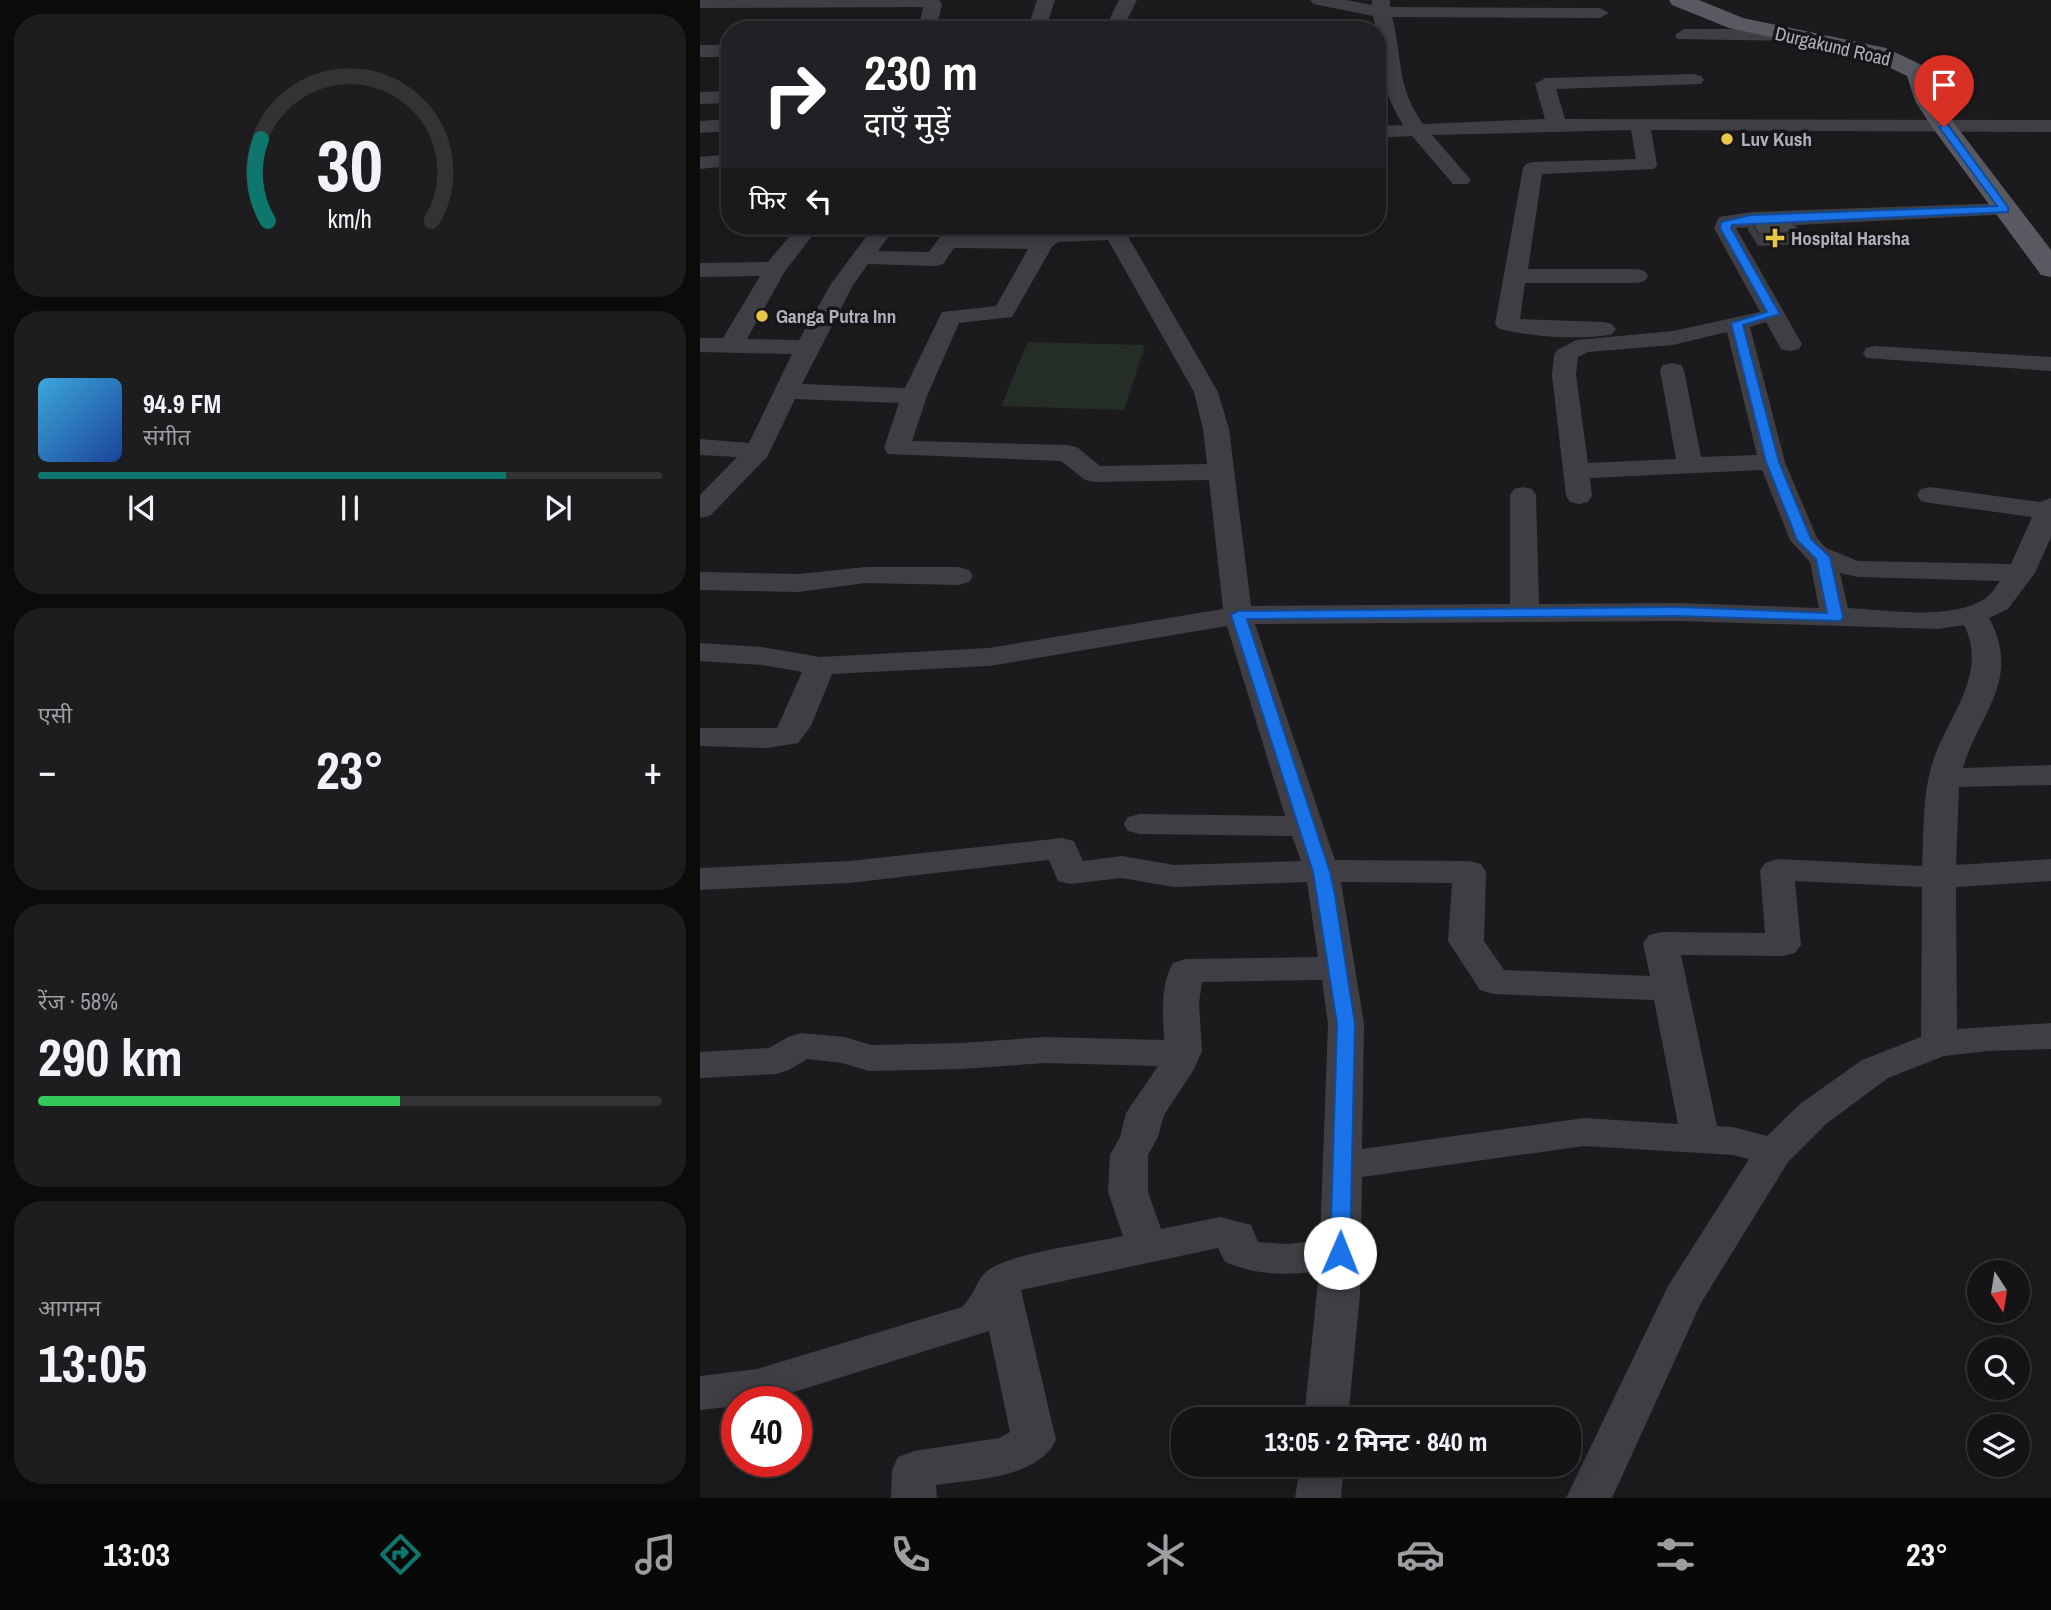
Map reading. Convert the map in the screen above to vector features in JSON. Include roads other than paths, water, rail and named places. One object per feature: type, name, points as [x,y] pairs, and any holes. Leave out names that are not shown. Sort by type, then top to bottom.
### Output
[{"type":"main road","name":"Durgakund Road","points":[[1680,0],[1737,23],[1878,53],[1918,72],[1927,102],[2051,269]]},
{"type":"street","points":[[1039,21],[1046,0]]},
{"type":"street","points":[[1118,21],[1129,0]]},
{"type":"street","points":[[1319,0],[1381,6],[1539,6],[1600,13]]},
{"type":"street","points":[[700,3],[804,1],[845,13],[930,1],[933,4],[930,21]]},
{"type":"street","points":[[1386,30],[1393,86],[1417,129],[1460,180]]},
{"type":"street","points":[[1684,35],[1787,35]]},
{"type":"street","points":[[700,51],[721,51]]},
{"type":"street","points":[[701,77],[721,71]]},
{"type":"street","points":[[1557,125],[1545,85],[1694,78],[1707,124]]},
{"type":"street","points":[[700,99],[721,98]]},
{"type":"street","points":[[1386,131],[1640,124],[2051,126]]},
{"type":"street","points":[[1640,124],[1647,165],[1533,168],[1507,324],[1581,331],[1689,323]]},
{"type":"street","points":[[700,127],[721,126]]},
{"type":"street","points":[[700,163],[721,161]]},
{"type":"street","points":[[1790,344],[1726,228],[1727,222],[2005,209]]},
{"type":"street","points":[[731,345],[775,270],[802,235]]},
{"type":"street","points":[[700,510],[758,451],[807,347],[842,284],[878,235]]},
{"type":"street","points":[[862,257],[935,259],[952,235]]},
{"type":"street","points":[[1052,235],[1004,312],[950,317],[914,396],[897,448],[1069,453],[1094,474],[1221,472]]},
{"type":"street","points":[[1116,235],[1206,392],[1216,429],[1238,615],[1322,872],[1346,1024],[1339,1294],[1327,1407]]},
{"type":"street","points":[[700,270],[775,270]]},
{"type":"street","points":[[1515,276],[1637,276]]},
{"type":"street","points":[[1772,462],[1690,466],[1578,484],[1564,375],[1566,355],[1585,345],[1673,338],[1774,314]]},
{"type":"street","points":[[1737,323],[1772,462],[1804,540],[1816,554],[1858,569],[2033,568]]},
{"type":"street","points":[[700,345],[807,347]]},
{"type":"street","points":[[1875,354],[2051,364]]},
{"type":"street","points":[[1672,370],[1690,466]]},
{"type":"street","points":[[786,391],[914,396]]},
{"type":"street","points":[[700,447],[758,451]]},
{"type":"street","points":[[1523,495],[1525,614]]},
{"type":"street","points":[[700,652],[762,656],[820,666],[1024,653],[1238,615],[1678,612],[1938,620],[1973,615],[1998,603],[2033,568],[2050,508],[1930,495]]},
{"type":"street","points":[[1823,557],[1835,617]]},
{"type":"street","points":[[700,581],[799,583],[865,575],[959,576]]},
{"type":"street","points":[[1939,1044],[1938,877],[1945,778],[1956,742],[1985,687],[1989,665],[1989,647],[1984,631],[1973,615]]},
{"type":"street","points":[[700,737],[768,739],[787,736],[820,666]]},
{"type":"street","points":[[1945,778],[2051,775]]},
{"type":"street","points":[[1140,824],[1305,825]]},
{"type":"street","points":[[700,879],[849,872],[1062,848],[1070,873],[1122,867],[1174,876],[1469,872],[1466,941],[1493,982],[1670,989]]},
{"type":"street","points":[[1700,1139],[1661,943],[1783,945],[1777,870],[1938,877],[2051,870]]},
{"type":"street","points":[[1147,1247],[1128,1192],[1129,1155],[1139,1137],[1145,1113],[1174,1071],[1183,1051],[1181,1003],[1185,971],[1338,968]]},
{"type":"street","points":[[1589,1498],[1683,1297],[1774,1152],[1813,1114],[1875,1069],[1939,1044],[1988,1038],[2051,1036]]},
{"type":"street","points":[[700,1065],[776,1061],[802,1046],[845,1050],[869,1058],[962,1056],[1045,1050],[1161,1053],[1183,1051]]},
{"type":"street","points":[[1342,1166],[1584,1132],[1734,1141],[1774,1152]]},
{"type":"street","points":[[700,1393],[757,1385],[976,1319],[986,1311],[999,1284],[1017,1275],[1040,1269],[1220,1232],[1237,1237],[1239,1251],[1253,1258],[1275,1260],[1340,1253]]},
{"type":"street","points":[[914,1498],[914,1470],[1007,1455],[1034,1440],[999,1284]]},
{"type":"street","points":[[1318,1498],[1321,1477]]},
{"type":"place","name":"Luv Kush","points":[[1727,139]]},
{"type":"place","name":"Hospital Harsha","points":[[1775,238]]},
{"type":"place","name":"Ganga Putra Inn","points":[[762,316]]}]
